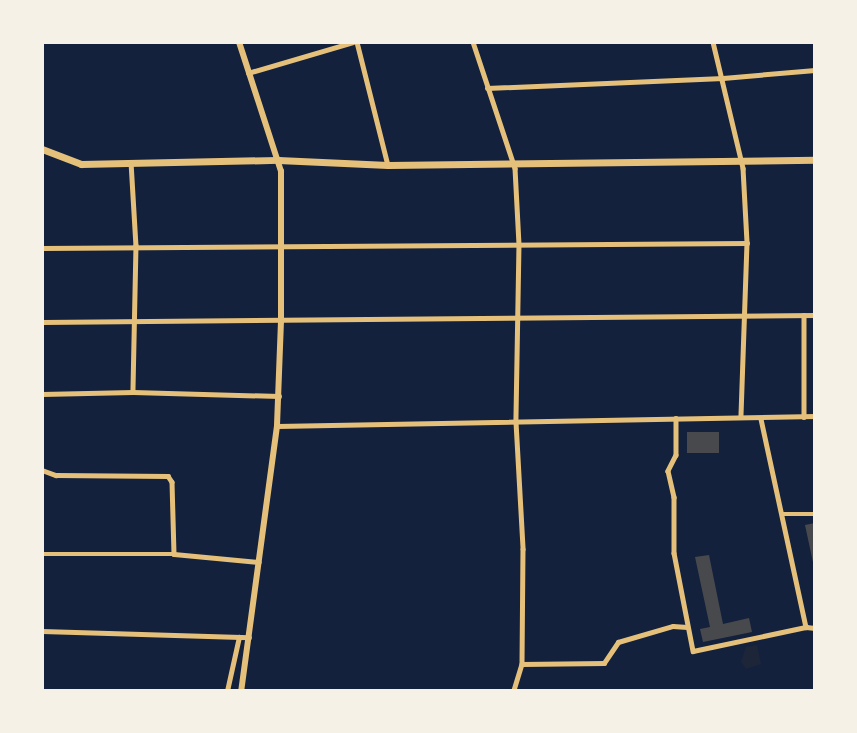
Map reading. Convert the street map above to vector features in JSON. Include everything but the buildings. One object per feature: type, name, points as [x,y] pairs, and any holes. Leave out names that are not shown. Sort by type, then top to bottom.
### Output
[{"type":"main road","points":[[239,42],[278,160],[281,321],[277,426],[241,691]]},
{"type":"main road","points":[[42,148],[81,164],[278,160],[388,165],[741,159],[815,160]]},
{"type":"street","points":[[248,73],[355,42],[388,165]]},
{"type":"street","points":[[473,42],[514,162],[519,244],[516,422],[523,549],[522,664],[514,691]]},
{"type":"street","points":[[712,42],[723,78],[741,159],[747,243],[741,417]]},
{"type":"street","points":[[487,88],[723,78],[815,70]]},
{"type":"street","points":[[131,162],[136,245],[133,392]]},
{"type":"street","points":[[42,248],[136,245],[747,243]]},
{"type":"street","points":[[804,315],[804,417]]},
{"type":"street","points":[[42,321],[281,321],[517,316],[815,315]]},
{"type":"street","points":[[42,394],[133,392],[279,396]]},
{"type":"street","points":[[277,426],[741,417],[761,419],[815,416]]},
{"type":"street","points":[[676,418],[676,455],[668,471],[674,497],[674,553],[687,627],[696,653],[806,627],[815,628]]},
{"type":"street","points":[[761,419],[806,627]]},
{"type":"street","points":[[42,470],[56,475],[168,476],[172,482],[174,554]]},
{"type":"street","points":[[783,514],[815,514]]},
{"type":"street","points":[[42,554],[174,554],[259,562]]},
{"type":"street","points":[[522,664],[604,663],[618,642],[673,626],[687,627]]},
{"type":"street","points":[[42,631],[249,637]]},
{"type":"street","points":[[227,691],[239,637]]},
{"type":"shaded area","points":[[757,645],[761,664],[746,669],[741,662],[746,647]]}]
